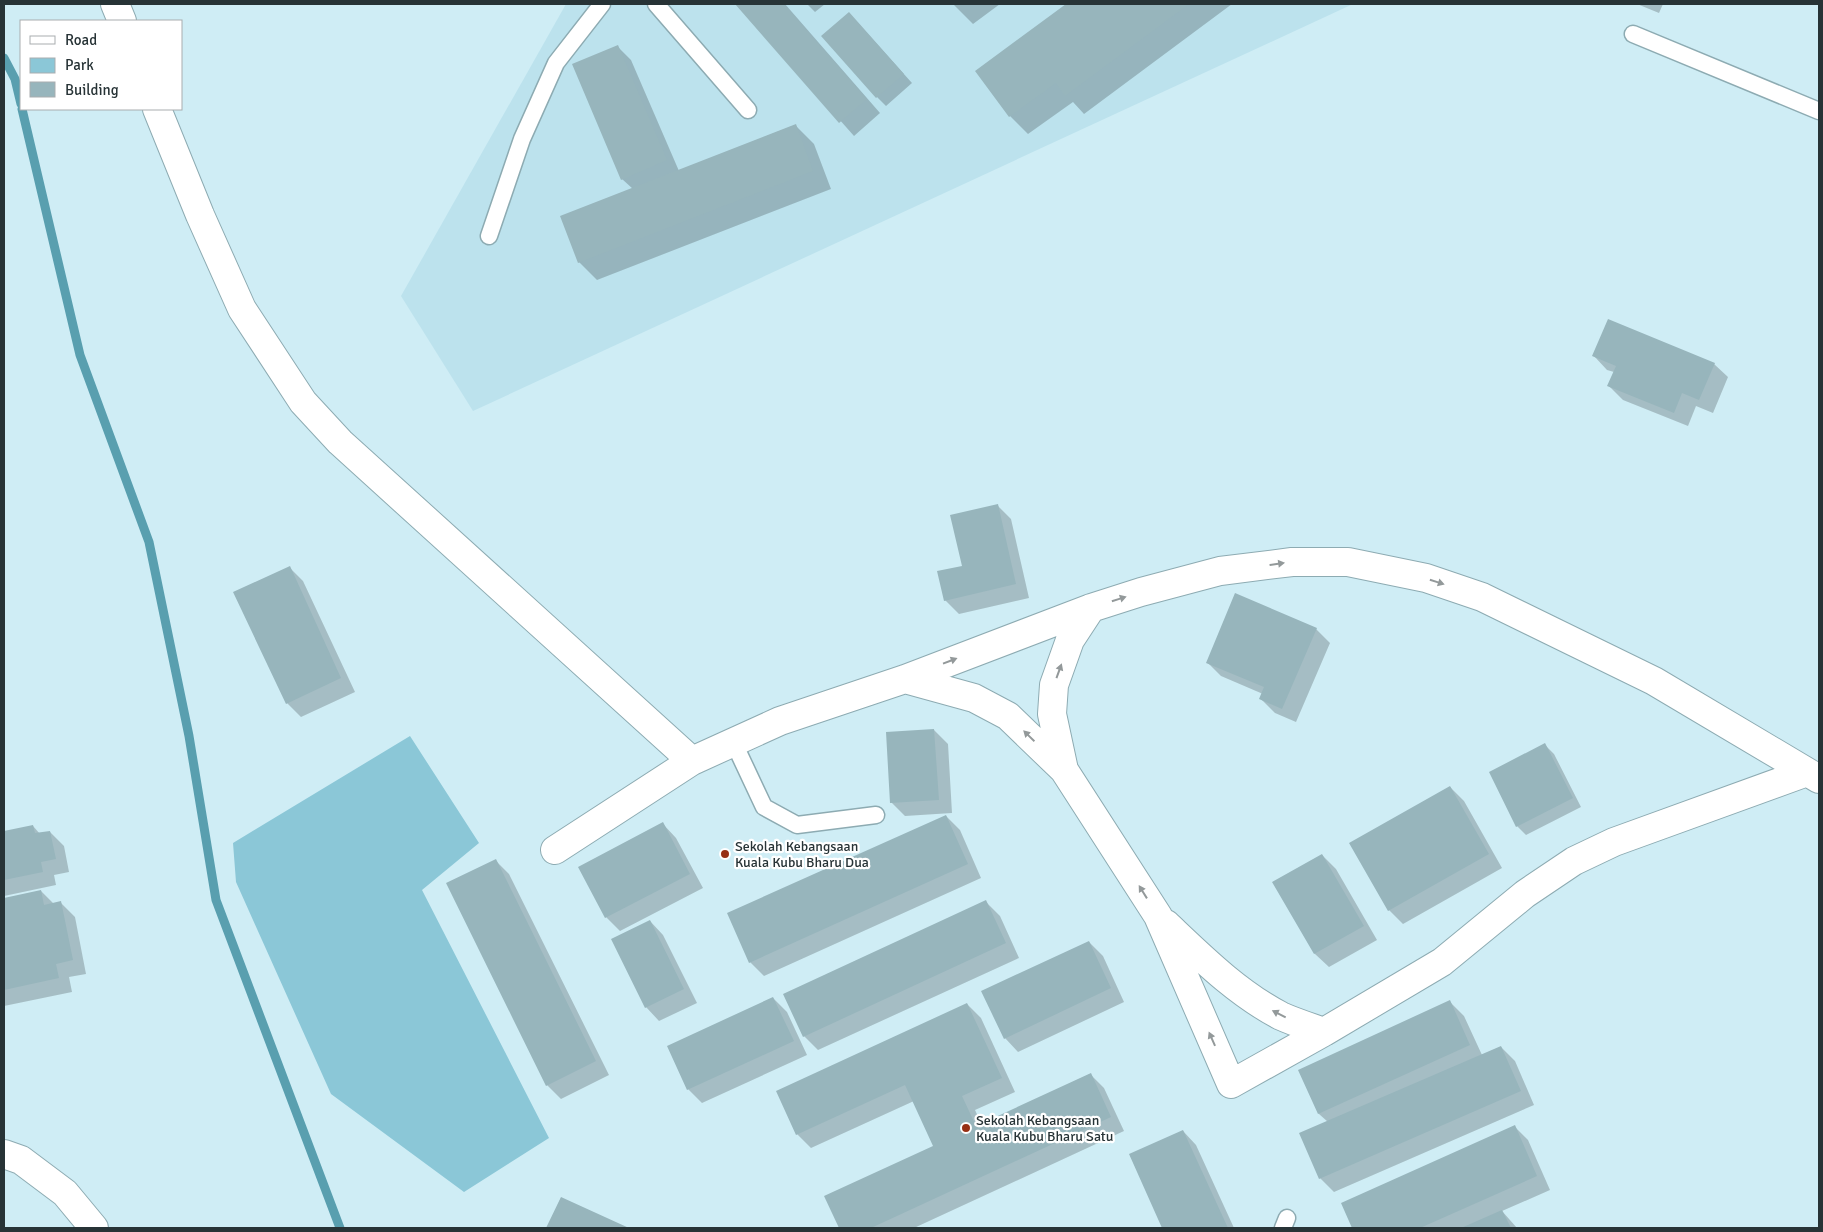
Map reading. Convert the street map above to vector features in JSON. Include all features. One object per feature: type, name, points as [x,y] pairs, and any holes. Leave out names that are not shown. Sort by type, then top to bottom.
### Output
[{"type":"street","points":[[115,4],[122,20]]},
{"type":"street","points":[[157,110],[200,215],[242,309],[303,402],[340,442],[692,761]]},
{"type":"street","points":[[555,850],[692,761],[733,740],[780,721],[905,679],[1091,608],[1141,592],[1220,571],[1292,562],[1348,562],[1426,578],[1482,597],[1654,680],[1813,775]]},
{"type":"street","points":[[1064,770],[1052,714],[1054,685],[1070,640],[1091,608]]},
{"type":"street","points":[[905,679],[974,698],[1008,716],[1064,770],[1158,916],[1232,1084],[1442,962],[1525,894],[1574,861],[1614,842],[1813,775]]},
{"type":"street","points":[[1158,916],[1216,972],[1245,994],[1282,1016],[1324,1032]]},
{"type":"street","points":[[4,1154],[21,1160],[65,1193],[94,1228]]},
{"type":"lane","points":[[489,236],[522,139],[551,72],[561,56],[602,4]]},
{"type":"lane","points":[[656,4],[748,110]]},
{"type":"lane","points":[[1633,34],[1819,111]]},
{"type":"lane","points":[[733,740],[764,807],[796,825],[876,816]]},
{"type":"shaded area","points":[[566,4],[1353,4],[473,411],[401,296]]},
{"type":"green space","points":[[410,736],[479,843],[422,890],[549,1138],[464,1192],[331,1094],[236,882],[233,843]]},
{"type":"building","points":[[735,4],[784,4],[867,99],[839,123]]},
{"type":"building","points":[[1066,4],[1189,4],[1065,96],[1056,83],[1009,117],[975,71]]},
{"type":"building","points":[[849,12],[904,74],[876,98],[821,36]]},
{"type":"building","points":[[618,45],[667,160],[621,180],[572,64]]},
{"type":"building","points":[[796,124],[813,171],[578,263],[560,216]]},
{"type":"building","points":[[1608,319],[1715,363],[1699,400],[1682,393],[1674,413],[1607,386],[1616,366],[1592,356]]},
{"type":"building","points":[[998,504],[1016,584],[944,601],[937,571],[962,566],[950,515]]},
{"type":"building","points":[[290,566],[341,678],[286,704],[233,592]]},
{"type":"building","points":[[1235,593],[1317,628],[1282,709],[1259,699],[1264,687],[1206,663]]},
{"type":"building","points":[[934,729],[939,800],[890,803],[886,732]]},
{"type":"building","points":[[1545,743],[1573,798],[1516,827],[1489,772]]},
{"type":"building","points":[[1450,786],[1489,854],[1388,911],[1349,843]]},
{"type":"building","points":[[946,815],[968,864],[749,963],[727,913]]},
{"type":"building","points":[[663,822],[690,874],[605,918],[578,867]]},
{"type":"building","points":[[33,825],[35,833],[50,831],[56,859],[41,862],[43,872],[4,880],[4,831]]},
{"type":"building","points":[[1322,854],[1364,926],[1314,954],[1272,882]]},
{"type":"building","points":[[496,859],[596,1061],[546,1086],[446,883]]},
{"type":"building","points":[[41,890],[44,905],[61,901],[73,960],[56,964],[59,978],[4,990],[4,898]]},
{"type":"building","points":[[986,900],[1006,943],[803,1037],[783,994]]},
{"type":"building","points":[[650,920],[684,989],[645,1008],[611,939]]},
{"type":"building","points":[[1089,941],[1111,988],[1004,1039],[981,991]]},
{"type":"building","points":[[773,997],[794,1041],[687,1090],[667,1046]]},
{"type":"building","points":[[1450,1000],[1470,1045],[1318,1114],[1298,1070]]},
{"type":"building","points":[[967,1003],[1002,1078],[962,1096],[976,1126],[1091,1073],[1111,1117],[871,1228],[839,1228],[824,1196],[933,1146],[905,1085],[796,1135],[776,1091]]},
{"type":"building","points":[[1501,1046],[1521,1091],[1319,1179],[1299,1133]]},
{"type":"building","points":[[1515,1125],[1537,1176],[1420,1228],[1352,1228],[1341,1203]]},
{"type":"building","points":[[1183,1130],[1228,1228],[1162,1228],[1129,1154]]},
{"type":"building","points":[[561,1197],[629,1228],[546,1228]]},
{"type":"building","points":[[1502,1210],[1511,1228],[1461,1228]]},
{"type":"waterway","points":[[4,58],[15,79],[20,100]]},
{"type":"waterway","points":[[22,110],[80,355],[149,542],[189,736],[216,900],[340,1228]]},
{"type":"place","name":"Sekolah Kebangsaan Kuala Kubu Bharu Dua","points":[[725,854]]},
{"type":"place","name":"Sekolah Kebangsaan Kuala Kubu Bharu Satu","points":[[966,1128]]}]
